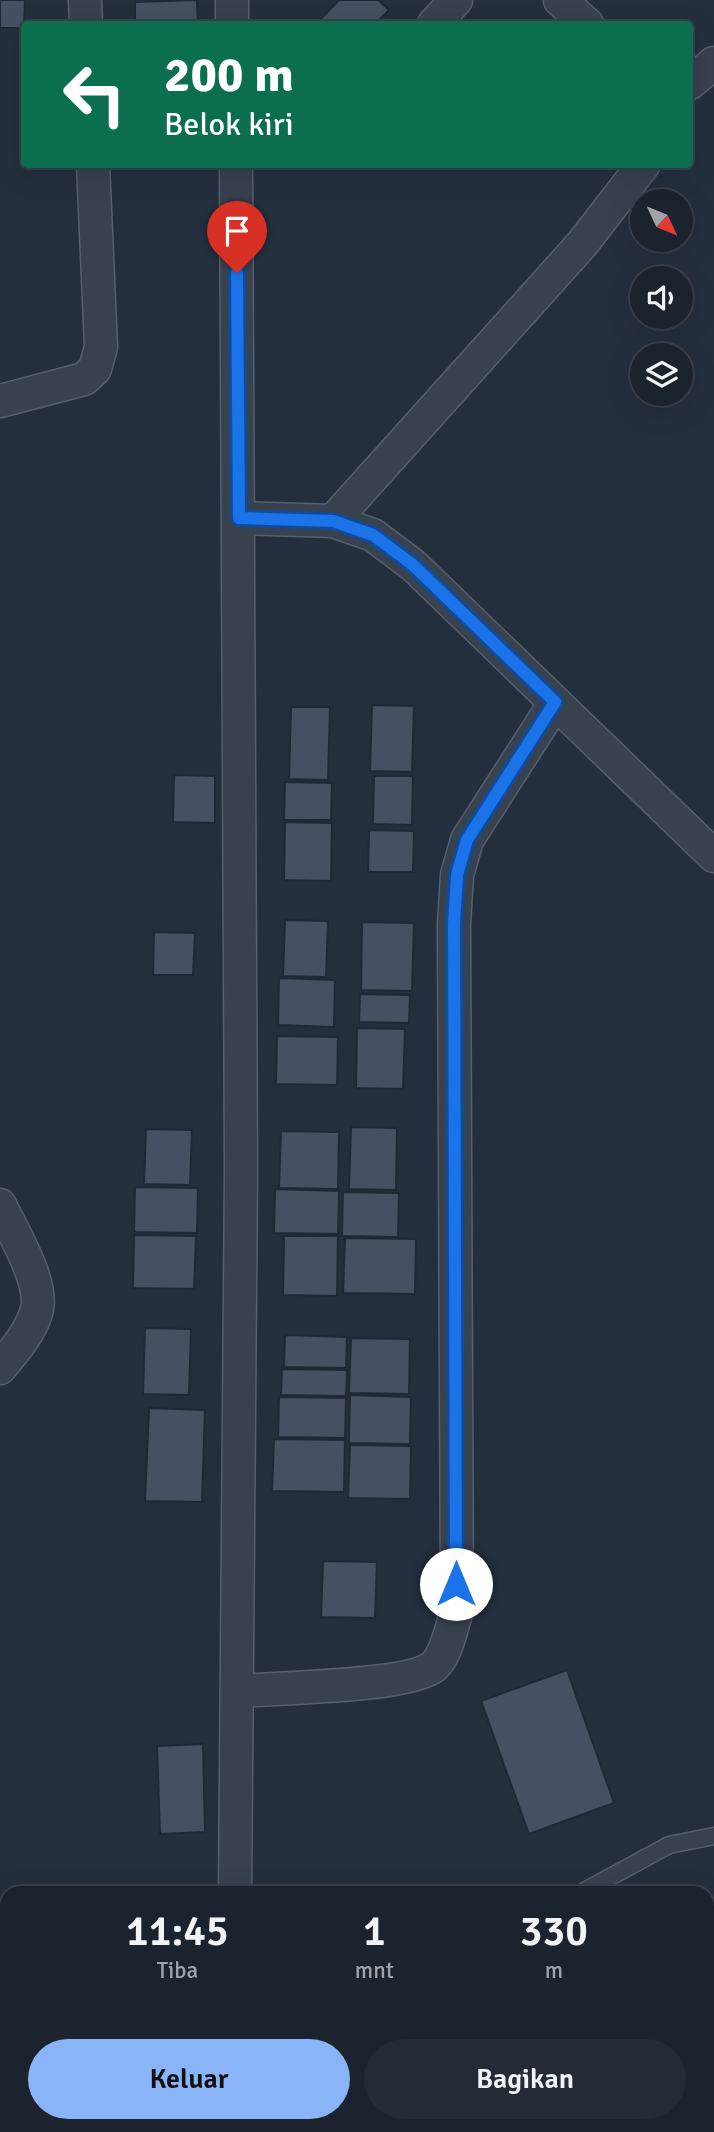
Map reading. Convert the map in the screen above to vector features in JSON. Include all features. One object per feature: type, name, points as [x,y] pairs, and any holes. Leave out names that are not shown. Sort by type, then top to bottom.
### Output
[{"type":"street","points":[[85,0],[86,21]]},
{"type":"street","points":[[232,0],[232,21]]},
{"type":"street","points":[[437,21],[456,0]]},
{"type":"street","points":[[560,0],[584,21]]},
{"type":"street","points":[[693,80],[714,63]]},
{"type":"street","points":[[0,401],[84,379],[99,362],[101,348],[93,168]]},
{"type":"street","points":[[235,1886],[241,1170],[236,168]]},
{"type":"street","points":[[333,521],[582,244],[641,168]]},
{"type":"street","points":[[239,518],[333,521],[373,535],[413,565],[714,856]]},
{"type":"street","points":[[237,1691],[406,1679],[434,1666],[446,1644],[457,1611],[454,936],[457,875],[467,840],[555,702]]},
{"type":"street","points":[[0,1205],[38,1288],[37,1311],[33,1320],[24,1337],[0,1368]]},
{"type":"lane","points":[[593,1886],[669,1844],[714,1836]]},
{"type":"building","points":[[0,0],[25,0],[24,21],[21,21],[21,28],[0,28]]},
{"type":"building","points":[[197,0],[198,21],[135,21],[135,2]]},
{"type":"building","points":[[339,0],[378,0],[389,10],[378,21],[319,21]]},
{"type":"building","points":[[372,705],[414,706],[412,772],[370,771]]},
{"type":"building","points":[[291,707],[330,707],[328,780],[289,779]]},
{"type":"building","points":[[174,775],[215,776],[215,823],[173,822]]},
{"type":"building","points":[[374,776],[413,776],[412,825],[373,824]]},
{"type":"building","points":[[285,782],[332,783],[331,820],[284,820]]},
{"type":"building","points":[[285,822],[332,823],[331,881],[284,880]]},
{"type":"building","points":[[369,830],[414,831],[413,872],[368,872]]},
{"type":"building","points":[[285,920],[328,921],[326,977],[283,976]]},
{"type":"building","points":[[362,922],[414,923],[412,991],[361,990]]},
{"type":"building","points":[[154,932],[195,933],[193,975],[153,975]]},
{"type":"building","points":[[279,978],[335,980],[334,1027],[278,1025]]},
{"type":"building","points":[[360,994],[410,995],[409,1023],[359,1022]]},
{"type":"building","points":[[357,1028],[405,1029],[403,1089],[356,1088]]},
{"type":"building","points":[[277,1036],[338,1037],[337,1085],[276,1084]]},
{"type":"building","points":[[351,1127],[397,1128],[396,1190],[349,1189]]},
{"type":"building","points":[[146,1129],[192,1130],[190,1185],[144,1184]]},
{"type":"building","points":[[281,1131],[339,1132],[338,1189],[279,1188]]},
{"type":"building","points":[[135,1187],[198,1188],[197,1233],[134,1232]]},
{"type":"building","points":[[275,1189],[339,1191],[338,1234],[274,1233]]},
{"type":"building","points":[[343,1192],[399,1193],[398,1237],[342,1236]]},
{"type":"building","points":[[134,1235],[196,1236],[194,1289],[133,1288]]},
{"type":"building","points":[[284,1236],[338,1236],[337,1296],[283,1295]]},
{"type":"building","points":[[345,1238],[416,1239],[415,1294],[343,1293]]},
{"type":"building","points":[[145,1328],[191,1329],[189,1395],[143,1394]]},
{"type":"building","points":[[285,1335],[347,1337],[346,1368],[284,1367]]},
{"type":"building","points":[[351,1338],[410,1339],[409,1394],[349,1393]]},
{"type":"building","points":[[282,1369],[347,1370],[346,1396],[281,1395]]},
{"type":"building","points":[[350,1395],[411,1397],[410,1444],[349,1443]]},
{"type":"building","points":[[279,1397],[346,1398],[345,1438],[278,1437]]},
{"type":"building","points":[[149,1408],[205,1410],[202,1502],[145,1501]]},
{"type":"building","points":[[274,1439],[345,1440],[344,1492],[272,1491]]},
{"type":"building","points":[[350,1445],[411,1446],[410,1499],[348,1498]]},
{"type":"building","points":[[323,1561],[377,1562],[375,1618],[321,1617]]},
{"type":"building","points":[[567,1670],[614,1803],[529,1834],[481,1701]]},
{"type":"building","points":[[203,1744],[205,1832],[160,1834],[157,1746]]},
{"type":"route","points":[[237,273],[239,518],[333,521],[373,535],[413,565],[555,702],[467,840],[457,875],[454,924],[456,1584]]}]
